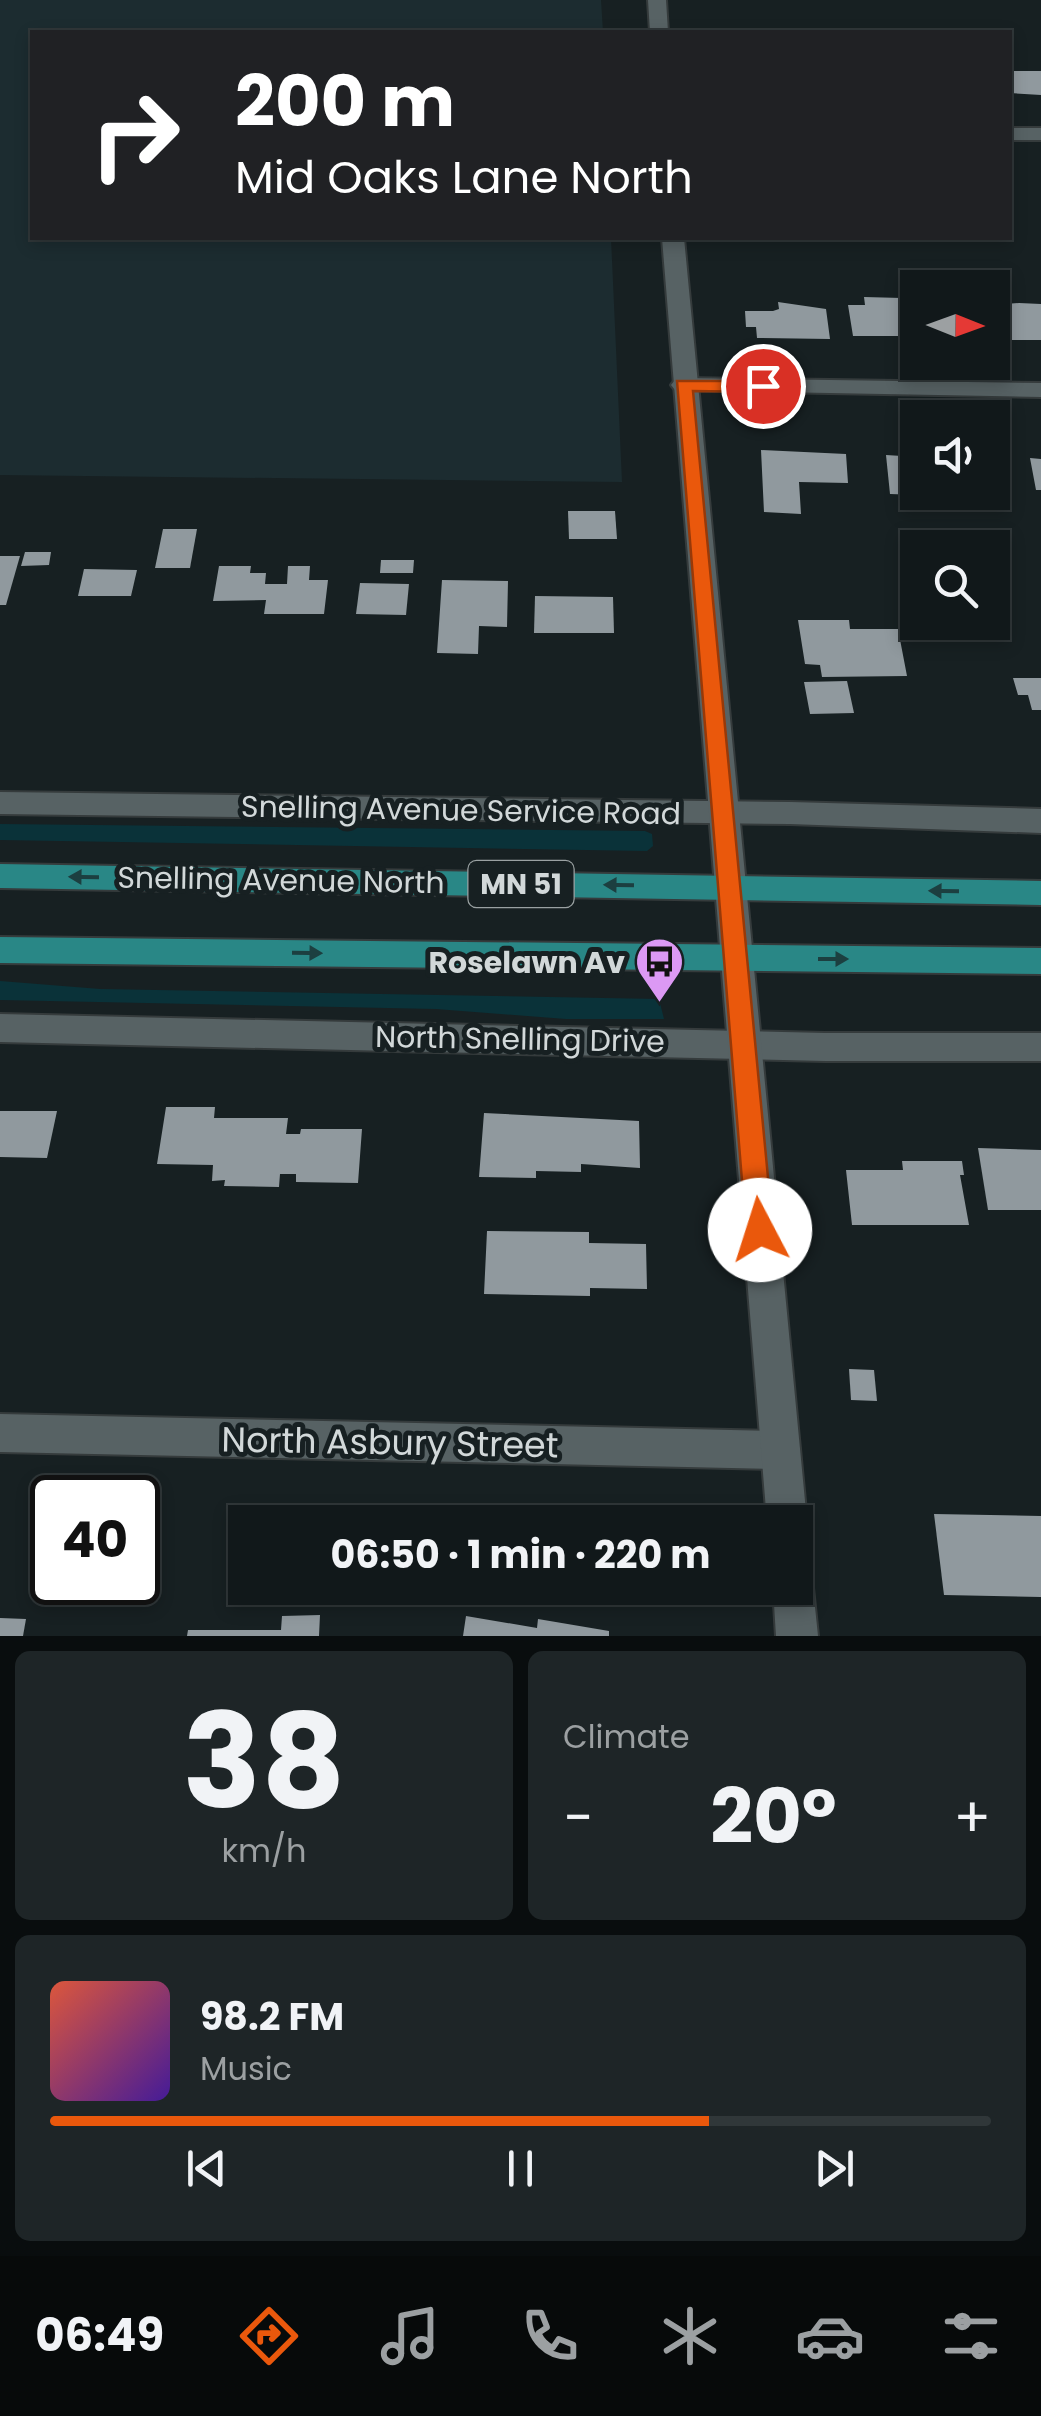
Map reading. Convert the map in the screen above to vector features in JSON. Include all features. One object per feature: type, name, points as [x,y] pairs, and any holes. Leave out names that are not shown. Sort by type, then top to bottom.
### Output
[{"type":"main road","name":"Snelling Avenue North","points":[[0,876],[1041,893]]},
{"type":"main road","points":[[0,950],[1041,961]]},
{"type":"street","points":[[657,0],[659,30]]},
{"type":"street","points":[[1012,134],[1041,134]]},
{"type":"street","points":[[672,240],[785,1505]]},
{"type":"street","points":[[683,385],[1041,390]]},
{"type":"street","name":"Snelling Avenue Service Road","points":[[0,803],[1041,821]]},
{"type":"street","name":"North Snelling Drive","points":[[0,1028],[743,1045],[1041,1047]]},
{"type":"street","name":"North Asbury Street","points":[[0,1433],[780,1450]]},
{"type":"street","points":[[794,1605],[797,1636]]},
{"type":"shaded area","points":[[0,0],[601,0],[603,30],[30,30],[30,240],[611,240],[622,482],[0,475]]},
{"type":"shaded area","points":[[0,824],[645,831],[652,834],[653,846],[647,851],[0,840]]},
{"type":"shaded area","points":[[0,981],[100,989],[659,999],[664,1019],[566,1019],[436,1009],[0,1000]]},
{"type":"building","points":[[1012,71],[1041,71],[1041,95],[1012,93]]},
{"type":"building","points":[[864,297],[900,298],[900,336],[853,336],[848,305],[865,305]]},
{"type":"building","points":[[778,302],[826,309],[830,339],[757,338],[756,327],[746,327],[745,311],[773,311],[779,309]]},
{"type":"building","points":[[1010,304],[1041,304],[1041,340],[1010,340]]},
{"type":"building","points":[[761,450],[846,454],[848,483],[799,482],[801,514],[764,512]]},
{"type":"building","points":[[886,455],[900,456],[900,494],[890,494]]},
{"type":"building","points":[[1030,458],[1041,459],[1041,490],[1036,490]]},
{"type":"building","points":[[568,511],[615,511],[617,539],[569,539]]},
{"type":"building","points":[[163,529],[197,529],[190,568],[155,568]]},
{"type":"building","points":[[25,552],[51,552],[49,565],[21,566]]},
{"type":"building","points":[[0,556],[20,556],[6,605],[0,605]]},
{"type":"building","points":[[381,560],[414,560],[413,573],[380,573]]},
{"type":"building","points":[[219,566],[251,566],[250,573],[266,573],[265,584],[287,584],[288,566],[310,566],[309,580],[328,580],[324,614],[264,614],[266,600],[213,601]]},
{"type":"building","points":[[84,569],[137,570],[131,596],[78,596]]},
{"type":"building","points":[[442,580],[508,581],[507,627],[479,626],[478,654],[437,653]]},
{"type":"building","points":[[360,583],[409,584],[406,615],[356,614]]},
{"type":"building","points":[[535,596],[613,597],[614,633],[534,633]]},
{"type":"building","points":[[798,620],[849,620],[850,629],[898,629],[907,676],[822,677],[820,665],[805,664]]},
{"type":"building","points":[[1013,678],[1041,678],[1041,710],[1032,710],[1028,695],[1018,695]]},
{"type":"building","points":[[847,681],[854,713],[810,714],[804,682]]},
{"type":"building","points":[[166,1107],[215,1107],[214,1118],[288,1118],[286,1134],[300,1134],[301,1129],[362,1129],[358,1183],[296,1182],[296,1174],[280,1174],[279,1187],[224,1186],[225,1180],[212,1181],[213,1165],[157,1164]]},
{"type":"building","points":[[0,1111],[57,1111],[47,1158],[0,1157]]},
{"type":"building","points":[[484,1113],[639,1121],[640,1168],[581,1164],[581,1172],[536,1171],[536,1178],[479,1177]]},
{"type":"building","points":[[978,1148],[1041,1150],[1041,1210],[988,1210]]},
{"type":"building","points":[[902,1161],[962,1161],[964,1175],[960,1175],[969,1225],[852,1225],[846,1170],[903,1170]]},
{"type":"building","points":[[487,1231],[589,1232],[589,1243],[646,1244],[647,1289],[590,1288],[590,1296],[484,1294]]},
{"type":"building","points":[[849,1369],[874,1370],[877,1401],[851,1400]]},
{"type":"building","points":[[934,1514],[1041,1516],[1041,1597],[944,1595]]},
{"type":"building","points":[[320,1615],[319,1636],[187,1636],[188,1630],[281,1630],[282,1616]]},
{"type":"building","points":[[466,1616],[537,1628],[538,1619],[609,1631],[609,1636],[463,1636]]},
{"type":"building","points":[[0,1618],[26,1619],[23,1636],[0,1636]]},
{"type":"place","name":"Roselawn Av","points":[[660,1004]]},
{"type":"route","points":[[760,1230],[683,385],[763,386]]}]
